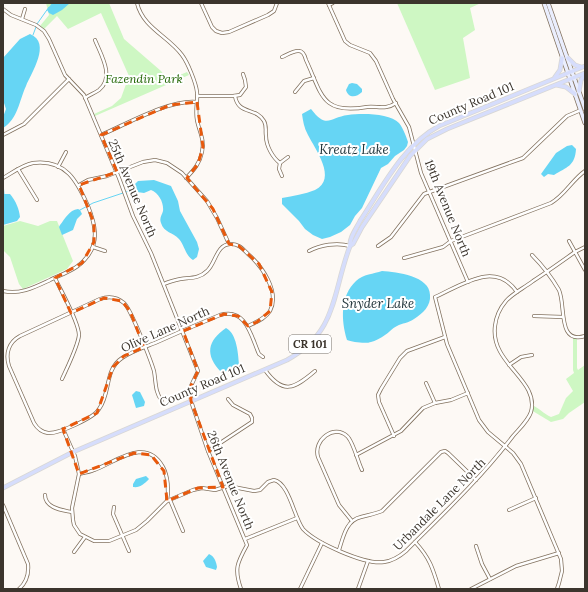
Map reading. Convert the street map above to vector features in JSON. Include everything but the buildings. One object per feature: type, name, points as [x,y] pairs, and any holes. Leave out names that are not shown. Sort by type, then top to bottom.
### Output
[{"type":"main road","points":[[544,3],[575,94],[584,109]]},
{"type":"main road","points":[[548,3],[579,91],[584,109],[585,123]]},
{"type":"main road","points":[[553,79],[560,70],[562,58]]},
{"type":"main road","points":[[568,58],[575,65],[584,66]]},
{"type":"main road","name":"County Road 101","points":[[3,488],[73,452],[296,355],[308,346],[320,333],[328,319],[350,242],[360,221],[404,156],[414,144],[439,126],[584,66]]},
{"type":"main road","points":[[579,91],[581,80],[585,73]]},
{"type":"main road","name":"County Road 101","points":[[350,246],[353,244],[362,227],[415,150],[427,139],[447,129],[585,73]]},
{"type":"main road","points":[[556,85],[566,87],[575,94]]},
{"type":"street","points":[[136,3],[144,20],[182,56],[197,90],[196,117],[202,135],[203,147],[198,164],[186,178]]},
{"type":"street","points":[[201,3],[210,25],[216,31],[226,33],[268,15],[276,8],[277,3]]},
{"type":"street","points":[[328,4],[333,3]]},
{"type":"street","name":"19th Avenue North","points":[[328,4],[345,41],[350,46],[367,51],[372,55],[409,127],[421,173],[468,282]]},
{"type":"street","points":[[22,19],[26,8]]},
{"type":"street","name":"25th Avenue North","points":[[4,11],[36,25],[44,31],[63,71],[81,90],[85,98],[117,172],[133,216],[143,233],[198,371],[190,388],[191,401]]},
{"type":"street","points":[[85,98],[100,89],[107,77],[106,68],[95,40]]},
{"type":"street","points":[[300,51],[301,47]]},
{"type":"street","points":[[282,57],[296,51],[300,51],[304,54],[318,89],[325,100],[339,108],[349,110],[370,107],[387,108],[396,103]]},
{"type":"street","points":[[197,96],[235,96],[242,92],[246,87],[243,74]]},
{"type":"street","points":[[296,92],[304,81],[314,78]]},
{"type":"street","points":[[3,135],[24,124],[69,79]]},
{"type":"street","points":[[235,96],[237,102],[242,108],[258,114],[264,120],[266,124],[267,143],[273,156],[280,163]]},
{"type":"street","points":[[101,135],[170,105],[184,102],[197,102]]},
{"type":"street","points":[[378,246],[391,237],[424,194],[523,158],[567,116],[584,109]]},
{"type":"street","points":[[58,167],[66,152]]},
{"type":"street","points":[[282,176],[279,169],[280,163],[288,157]]},
{"type":"street","points":[[78,185],[88,180],[104,177],[143,162],[155,160],[167,163],[173,166],[186,178],[213,209],[229,244]]},
{"type":"street","points":[[3,178],[25,165],[34,163],[49,164],[58,167],[71,175],[78,185],[94,223],[95,236],[90,254],[82,263],[71,270],[25,290],[12,292],[3,291]]},
{"type":"street","points":[[18,169],[37,200]]},
{"type":"street","points":[[404,258],[443,247],[451,241],[551,203],[562,195],[585,171]]},
{"type":"street","points":[[569,241],[585,270]]},
{"type":"street","points":[[164,284],[175,280],[193,278],[202,275],[210,268],[220,249],[229,244],[239,246],[259,264],[272,292],[272,306],[267,315],[261,320],[248,326],[259,354],[262,357]]},
{"type":"street","points":[[309,251],[313,248],[338,244],[350,246]]},
{"type":"street","points":[[93,247],[105,251]]},
{"type":"street","points":[[505,447],[527,420],[531,410],[532,400],[529,390],[509,365],[496,345],[494,329],[497,316],[508,299],[575,252],[585,247]]},
{"type":"street","points":[[532,255],[556,286],[561,296],[565,329],[573,336],[585,336]]},
{"type":"street","points":[[517,292],[508,282],[498,277],[482,277],[435,297],[445,337],[483,426],[493,437],[513,453],[521,464],[559,553],[562,571],[560,583],[557,589]]},
{"type":"street","points":[[55,278],[77,327],[79,335],[62,380]]},
{"type":"street","points":[[71,313],[104,298],[118,299],[128,307],[153,370],[158,396],[162,401]]},
{"type":"street","name":"Olive Lane North","points":[[71,313],[20,336],[12,342],[8,351],[7,356],[9,366],[34,423],[39,429],[46,433],[54,433],[90,418],[97,413],[102,406],[113,367],[124,356],[220,315],[229,313],[238,316],[248,326]]},
{"type":"street","points":[[534,316],[563,317]]},
{"type":"street","points":[[394,436],[378,398],[380,389],[400,358],[407,350],[445,337]]},
{"type":"street","points":[[509,365],[521,357],[532,355]]},
{"type":"street","points":[[264,369],[269,377],[276,383],[290,387],[299,384],[315,371]]},
{"type":"street","points":[[426,383],[435,403]]},
{"type":"street","points":[[356,455],[394,436],[401,431],[423,408],[435,403],[452,400],[468,393]]},
{"type":"street","points":[[208,451],[252,422],[250,414],[233,405],[228,399]]},
{"type":"street","name":"26th Avenue North","points":[[191,401],[208,451],[247,545],[238,563],[236,571],[241,589]]},
{"type":"street","points":[[63,429],[73,452],[79,474],[71,512],[74,525],[85,537],[94,541],[104,542],[123,536],[142,526],[168,501],[198,488],[215,490],[223,487]]},
{"type":"street","points":[[352,521],[339,506],[318,457],[317,449],[319,442],[328,434],[336,432],[343,433],[348,437],[362,470]]},
{"type":"street","name":"Urbandale Lane North","points":[[223,487],[228,486],[254,491],[260,490],[268,482],[278,481],[284,488],[296,518],[304,529],[322,543],[368,561],[384,562],[396,558],[406,552],[491,465],[505,447]]},
{"type":"street","points":[[339,550],[346,529],[352,521],[360,517],[372,515],[382,510],[443,451],[446,451],[476,480]]},
{"type":"street","points":[[79,474],[96,470],[115,459],[124,456],[138,452],[147,453],[159,462],[164,471],[168,501],[183,531]]},
{"type":"street","points":[[45,496],[47,502],[53,507],[71,512]]},
{"type":"street","points":[[509,510],[536,498]]},
{"type":"street","points":[[3,505],[29,569],[27,579],[19,589]]},
{"type":"street","points":[[114,507],[113,514],[129,551]]},
{"type":"street","points":[[245,539],[296,518]]},
{"type":"street","points":[[74,552],[85,537]]},
{"type":"street","points":[[415,542],[425,553],[430,562],[439,589]]},
{"type":"street","points":[[300,589],[322,543]]},
{"type":"street","points":[[476,546],[482,564],[490,579]]},
{"type":"street","points":[[473,589],[516,566],[559,553]]},
{"type":"street","points":[[358,589],[368,561]]},
{"type":"highlighted area","points":[[197,102],[203,147],[198,164],[187,178],[213,209],[229,244],[239,246],[259,264],[272,292],[270,311],[257,322],[248,326],[238,316],[224,314],[183,331],[198,371],[190,388],[191,401],[223,487],[198,488],[167,501],[164,471],[151,455],[134,453],[79,474],[63,429],[97,413],[113,367],[124,356],[144,347],[130,311],[122,301],[104,298],[71,313],[55,278],[82,263],[94,242],[94,223],[79,185],[117,172],[101,135],[170,105]]},
{"type":"green space","name":"Fazendin Park","points":[[46,3],[109,3],[124,39],[161,71],[168,80],[187,72],[189,75],[95,116],[94,114],[112,106],[121,98],[129,76],[101,13],[68,29],[57,16],[44,29],[40,26],[49,15]]},
{"type":"green space","points":[[397,3],[481,3],[470,8],[475,30],[463,38],[470,78],[435,90]]},
{"type":"green space","points":[[20,221],[38,226],[50,221],[57,221],[73,261],[67,269],[23,289],[19,284],[10,257],[3,250],[3,226]]},
{"type":"green space","points":[[573,336],[577,337],[578,370],[585,365],[585,402],[563,419],[551,422],[531,410],[532,405],[551,417],[559,414],[566,398],[573,391],[566,379],[574,373]]},
{"type":"water","points":[[52,3],[70,3],[53,15],[47,10]]},
{"type":"water","points":[[30,34],[36,38],[39,44],[40,51],[38,58],[15,115],[3,128],[3,117],[6,109],[3,100],[3,58],[20,39]]},
{"type":"water","points":[[349,84],[357,84],[362,89],[360,94],[355,96],[348,95],[346,90]]},
{"type":"water","name":"Kreatz Lake","points":[[311,109],[316,115],[325,121],[342,116],[360,114],[375,114],[389,117],[399,123],[408,142],[404,150],[381,168],[362,208],[350,225],[341,232],[322,239],[305,229],[282,204],[282,198],[315,190],[322,185],[325,179],[323,164],[303,122],[302,114]]},
{"type":"water","points":[[572,145],[576,149],[572,163],[554,175],[548,174],[544,177],[541,174],[556,153],[567,146]]},
{"type":"water","points":[[154,180],[171,186],[178,201],[180,211],[197,242],[199,249],[197,257],[193,260],[188,256],[179,239],[166,231],[162,226],[160,220],[163,208],[159,196],[151,190],[144,193],[137,192],[134,185],[138,181]]},
{"type":"water","points":[[3,194],[10,194],[17,205],[20,217],[17,221],[3,225]]},
{"type":"water","points":[[78,209],[82,214],[77,219],[73,230],[62,235],[59,227],[60,225],[70,213]]},
{"type":"water","name":"Snyder Lake","points":[[382,271],[396,272],[412,276],[425,283],[429,289],[430,295],[428,306],[417,317],[395,327],[376,340],[366,343],[347,340],[343,309],[347,294],[351,287],[359,279]]},
{"type":"water","points":[[226,328],[235,339],[239,364],[234,370],[221,372],[212,360],[210,348],[215,338]]},
{"type":"water","points":[[136,391],[140,392],[145,402],[144,406],[136,408],[132,395]]},
{"type":"water","points":[[146,476],[149,479],[140,486],[133,487],[136,479]]},
{"type":"water","points":[[209,554],[215,561],[217,567],[216,570],[206,567],[203,561]]},
{"type":"waterway","points":[[37,24],[49,7]]},
{"type":"waterway","points":[[33,35],[36,27]]},
{"type":"waterway","points":[[3,183],[4,194]]},
{"type":"waterway","points":[[126,192],[136,189]]},
{"type":"waterway","points":[[80,210],[93,203],[123,193]]}]
